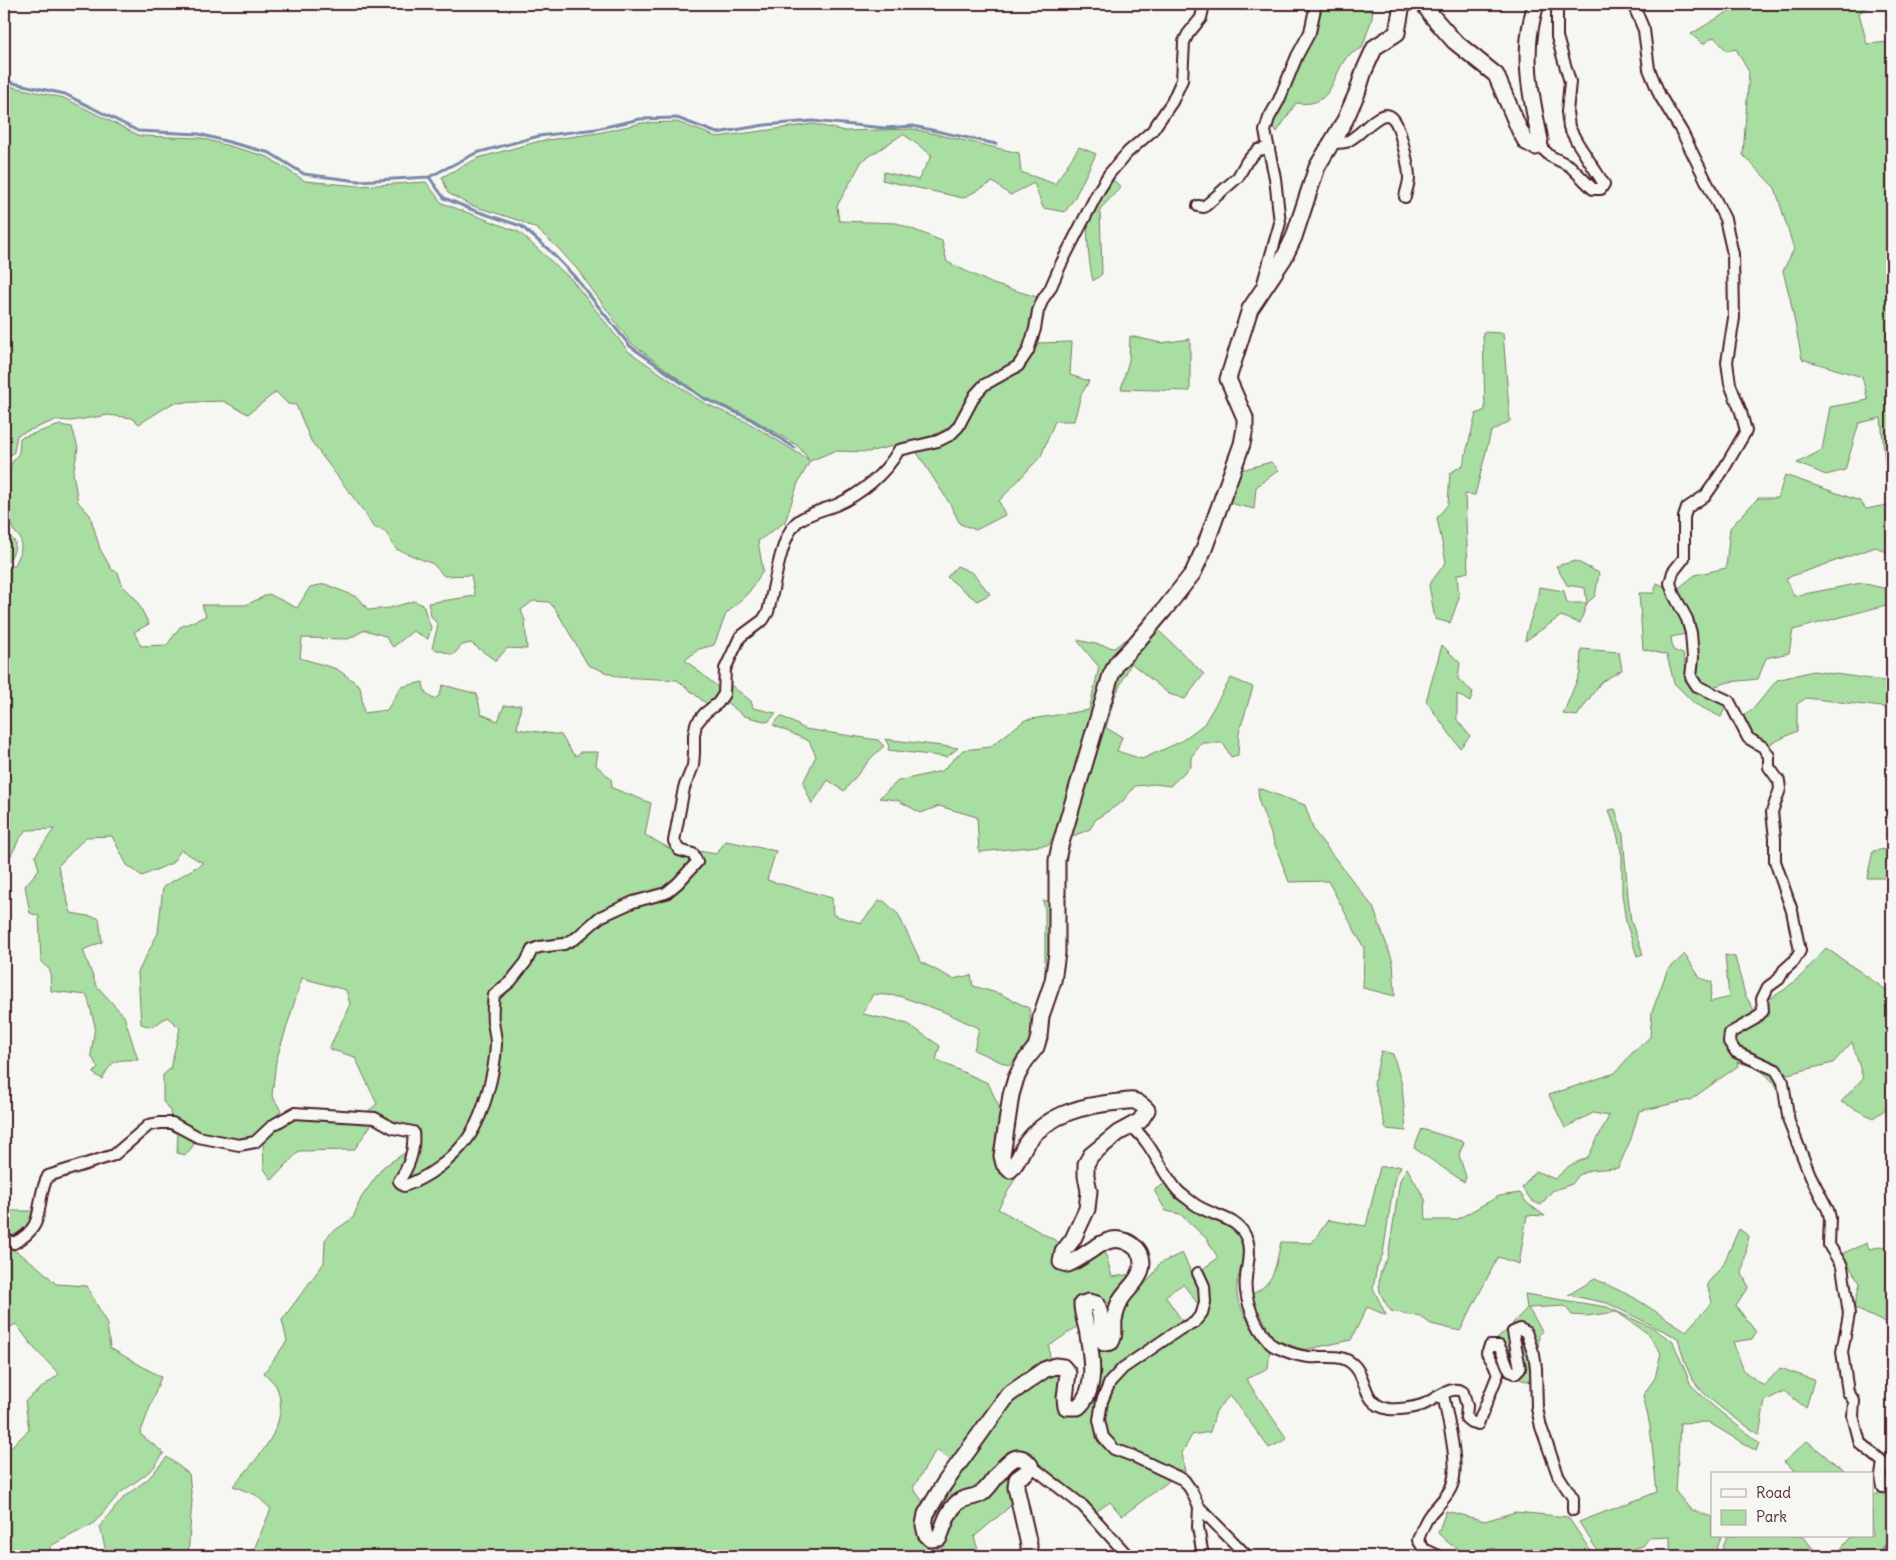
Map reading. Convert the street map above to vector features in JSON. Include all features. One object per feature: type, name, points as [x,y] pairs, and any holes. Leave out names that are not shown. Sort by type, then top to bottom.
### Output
[{"type":"main road","points":[[1029,1556],[1029,1545],[1016,1487],[1017,1479],[1028,1471],[1030,1465],[1026,1460],[1018,1457],[1004,1467],[982,1493],[957,1502],[944,1522],[939,1538],[932,1539],[926,1534],[924,1525],[926,1514],[944,1484],[994,1417],[1008,1394],[1044,1370],[1055,1366],[1063,1368],[1068,1373],[1065,1398],[1066,1407],[1078,1408],[1083,1403],[1092,1377],[1088,1336],[1082,1304],[1089,1302],[1097,1304],[1100,1311],[1104,1343],[1111,1342],[1115,1336],[1114,1319],[1120,1301],[1139,1275],[1143,1262],[1138,1250],[1128,1242],[1118,1239],[1105,1242],[1078,1260],[1068,1264],[1061,1262],[1063,1252],[1073,1239],[1087,1209],[1089,1191],[1086,1164],[1092,1154],[1118,1133],[1140,1122],[1147,1110],[1135,1101],[1104,1103],[1069,1111],[1045,1125],[1028,1141],[1015,1165],[1010,1170],[1004,1164],[1002,1156],[1011,1095],[1020,1070],[1036,1047],[1041,1016],[1053,981],[1057,953],[1057,860],[1111,675],[1117,662],[1164,610],[1192,573],[1204,549],[1244,436],[1245,418],[1228,379],[1250,310],[1284,258],[1294,237],[1317,167],[1346,120],[1364,71],[1375,48],[1396,33],[1402,4]]},
{"type":"main road","points":[[1424,4],[1440,27],[1454,41],[1496,75],[1511,114],[1526,142],[1536,147],[1540,140],[1528,73],[1527,53],[1530,23],[1536,4]]},
{"type":"street","points":[[4,1240],[14,1243],[26,1237],[34,1228],[38,1219],[44,1184],[48,1176],[114,1156],[149,1125],[160,1123],[172,1124],[198,1137],[239,1144],[255,1142],[273,1125],[294,1113],[375,1118],[393,1128],[413,1132],[414,1142],[410,1162],[399,1180],[404,1186],[432,1173],[466,1141],[483,1107],[490,1085],[496,1042],[493,1022],[494,995],[511,981],[526,962],[532,950],[539,947],[564,944],[576,938],[600,917],[633,902],[666,893],[697,862],[693,854],[680,850],[674,841],[684,788],[693,766],[696,724],[705,713],[718,703],[724,694],[727,662],[740,638],[763,620],[768,612],[782,550],[796,522],[847,500],[873,481],[888,466],[899,450],[938,441],[950,434],[958,427],[975,395],[984,385],[1018,366],[1028,351],[1043,299],[1050,289],[1098,192],[1109,174],[1128,152],[1152,131],[1172,102],[1182,80],[1184,42],[1188,34],[1202,18],[1204,4]]},
{"type":"street","points":[[1259,294],[1280,223],[1278,200],[1265,132],[1269,118],[1310,32],[1316,4]]},
{"type":"street","points":[[1540,140],[1544,150],[1550,156],[1570,166],[1593,189],[1601,190],[1604,184],[1602,179],[1569,127],[1567,112],[1570,82],[1557,37],[1557,4]]},
{"type":"street","points":[[1633,4],[1644,30],[1649,69],[1660,96],[1682,132],[1725,219],[1733,254],[1734,318],[1726,362],[1730,384],[1746,431],[1706,495],[1687,508],[1684,517],[1684,558],[1672,572],[1670,583],[1691,633],[1692,677],[1697,686],[1729,701],[1748,738],[1763,747],[1769,756],[1769,767],[1779,781],[1780,789],[1772,812],[1775,862],[1792,910],[1800,951],[1779,979],[1768,987],[1762,999],[1763,1011],[1755,1019],[1730,1033],[1729,1042],[1736,1052],[1776,1070],[1783,1082],[1789,1122],[1810,1175],[1828,1210],[1830,1218],[1829,1245],[1842,1266],[1849,1314],[1842,1352],[1848,1392],[1854,1401],[1852,1416],[1860,1443],[1883,1462],[1881,1476],[1883,1487],[1892,1488]]},
{"type":"street","points":[[1331,142],[1347,142],[1376,118],[1384,115],[1392,117],[1396,122],[1401,137],[1409,179],[1405,197]]},
{"type":"street","points":[[1198,206],[1204,207],[1226,189],[1238,176],[1247,161],[1258,150],[1269,148]]},
{"type":"street","points":[[1132,1127],[1143,1136],[1178,1190],[1195,1205],[1239,1225],[1247,1238],[1249,1262],[1246,1278],[1246,1296],[1250,1310],[1271,1345],[1294,1355],[1334,1357],[1349,1361],[1358,1370],[1370,1398],[1377,1405],[1402,1408],[1421,1405],[1452,1390],[1459,1389],[1463,1392],[1467,1406],[1466,1418],[1478,1424],[1498,1374],[1488,1353],[1490,1346],[1498,1346],[1505,1356],[1510,1371],[1515,1373],[1520,1368],[1513,1332],[1520,1329],[1526,1332],[1534,1354],[1540,1426],[1558,1474],[1573,1498],[1573,1510]]},
{"type":"street","points":[[1198,1273],[1204,1286],[1205,1302],[1202,1313],[1194,1323],[1180,1329],[1123,1368],[1110,1382],[1102,1401],[1100,1420],[1102,1437],[1114,1449],[1184,1480],[1199,1507],[1247,1556]]},
{"type":"street","points":[[1439,1556],[1424,1549],[1418,1540],[1430,1514],[1442,1502],[1453,1482],[1455,1460],[1443,1394]]},
{"type":"street","points":[[1030,1465],[1083,1506],[1128,1556]]},
{"type":"street","points":[[1199,1507],[1198,1527],[1202,1556]]},
{"type":"green space","points":[[1321,4],[1373,4],[1372,18],[1362,48],[1346,58],[1333,84],[1323,97],[1308,103],[1296,103],[1277,132],[1271,123],[1300,60],[1315,34]]},
{"type":"green space","points":[[1755,4],[1873,4],[1859,13],[1867,44],[1889,42],[1892,48],[1892,482],[1886,474],[1881,418],[1859,423],[1845,470],[1826,475],[1797,463],[1822,450],[1830,407],[1868,400],[1862,377],[1802,359],[1783,271],[1794,249],[1775,188],[1743,155],[1749,72],[1736,49],[1727,51],[1714,37],[1703,44],[1691,34],[1736,7]]},
{"type":"green space","points":[[4,85],[64,98],[140,136],[201,138],[268,157],[305,181],[359,186],[426,182],[442,203],[519,232],[572,280],[628,351],[702,402],[749,423],[809,460],[798,446],[748,416],[703,397],[631,343],[577,269],[537,229],[518,220],[470,205],[448,193],[442,177],[478,158],[540,141],[598,133],[642,123],[677,122],[717,137],[813,124],[845,131],[913,129],[1019,153],[1021,172],[1055,184],[1079,147],[1096,154],[1075,197],[1065,212],[1043,208],[1034,183],[1010,195],[993,182],[963,198],[882,180],[884,172],[918,180],[932,155],[903,134],[862,161],[837,206],[839,221],[897,223],[942,241],[947,262],[993,284],[1037,297],[1032,315],[1030,334],[1015,360],[973,389],[959,417],[949,427],[922,439],[868,452],[834,451],[810,461],[798,483],[785,522],[758,541],[763,571],[749,592],[726,614],[714,645],[699,649],[685,660],[719,688],[717,696],[708,705],[677,680],[618,677],[588,665],[556,610],[549,602],[533,601],[521,610],[525,621],[527,649],[507,648],[496,661],[471,643],[462,645],[453,655],[432,648],[438,625],[431,616],[428,603],[475,596],[471,575],[444,576],[433,564],[396,549],[385,531],[373,527],[365,513],[311,441],[296,405],[288,404],[276,392],[248,414],[223,401],[173,403],[139,424],[132,418],[108,415],[71,421],[56,420],[17,435],[14,452],[6,459],[4,475]]},
{"type":"green space","points":[[1112,179],[1121,187],[1100,209],[1102,274],[1093,281],[1088,244],[1089,216],[1095,201]]},
{"type":"green space","points":[[1483,332],[1503,333],[1510,421],[1491,432],[1475,495],[1465,494],[1468,572],[1457,575],[1459,598],[1450,623],[1435,619],[1429,585],[1446,562],[1437,518],[1448,504],[1450,473],[1463,465],[1476,414],[1485,410]]},
{"type":"green space","points":[[1130,336],[1161,343],[1190,339],[1190,391],[1121,389],[1129,360]]},
{"type":"green space","points":[[1072,342],[1070,375],[1089,381],[1081,395],[1074,421],[1055,421],[1041,456],[999,501],[1005,515],[976,530],[960,524],[950,504],[914,448],[939,443],[985,389],[1001,383],[1019,369],[1039,343]]},
{"type":"green space","points":[[60,425],[72,427],[78,448],[73,473],[78,502],[90,515],[100,549],[112,570],[118,572],[122,585],[136,599],[149,624],[134,632],[141,646],[167,645],[180,627],[206,616],[202,605],[246,605],[269,594],[297,608],[310,587],[325,584],[359,598],[368,610],[390,608],[414,601],[423,605],[431,627],[428,639],[413,631],[393,647],[385,636],[365,630],[348,639],[302,638],[300,658],[337,669],[360,686],[364,713],[387,710],[401,687],[423,682],[426,692],[434,699],[439,696],[443,685],[477,694],[481,714],[498,721],[504,706],[521,705],[517,729],[561,735],[573,754],[577,756],[580,752],[598,752],[596,765],[611,779],[612,788],[651,803],[645,835],[676,852],[690,856],[694,862],[665,891],[647,895],[575,937],[538,944],[515,972],[490,993],[487,1001],[492,1049],[485,1087],[469,1128],[460,1143],[438,1160],[429,1171],[405,1181],[420,1134],[416,1126],[393,1124],[381,1114],[367,1112],[377,1104],[355,1057],[329,1049],[350,1004],[346,990],[302,978],[276,1061],[272,1095],[281,1111],[268,1126],[253,1139],[235,1141],[212,1136],[171,1120],[170,1111],[163,1101],[163,1075],[170,1069],[180,1028],[167,1017],[152,1027],[141,1024],[138,972],[158,933],[163,887],[203,863],[181,850],[172,863],[142,876],[127,865],[112,836],[86,837],[58,866],[71,913],[99,918],[102,942],[83,950],[96,985],[124,1016],[138,1060],[120,1060],[116,1062],[109,1067],[102,1079],[93,1073],[98,1068],[91,1055],[95,1026],[87,995],[51,991],[50,970],[41,962],[39,916],[30,913],[25,886],[39,869],[35,856],[54,829],[27,830],[20,838],[10,857],[4,856],[4,833],[7,824],[4,823],[4,571],[9,570],[16,563],[21,547],[21,539],[13,530],[6,497],[11,464],[19,453],[20,438]]},
{"type":"green space","points":[[1271,462],[1279,470],[1256,487],[1254,509],[1225,502],[1238,471]]},
{"type":"green space","points":[[1785,475],[1860,501],[1866,509],[1892,504],[1892,555],[1876,547],[1786,578],[1794,596],[1861,583],[1892,590],[1892,608],[1886,605],[1793,630],[1789,653],[1766,658],[1758,679],[1729,682],[1709,688],[1699,682],[1694,676],[1695,656],[1675,591],[1695,575],[1726,568],[1730,528],[1758,498],[1778,498]]},
{"type":"green space","points":[[4,517],[7,533],[15,542],[12,554],[4,564]]},
{"type":"green space","points":[[1576,561],[1599,573],[1595,596],[1587,603],[1585,588],[1567,585],[1556,566]]},
{"type":"green space","points":[[957,566],[973,573],[990,594],[977,601],[947,577]]},
{"type":"green space","points":[[1657,583],[1668,588],[1684,621],[1686,634],[1671,637],[1673,650],[1683,654],[1688,675],[1696,686],[1727,704],[1721,717],[1695,704],[1674,683],[1667,655],[1643,649],[1639,593],[1654,593]]},
{"type":"green space","points":[[1539,587],[1564,591],[1567,603],[1587,603],[1580,623],[1561,616],[1525,641]]},
{"type":"green space","points":[[1157,629],[1204,674],[1185,699],[1169,694],[1131,663],[1115,696],[1106,728],[1122,737],[1117,751],[1142,759],[1180,742],[1204,724],[1231,678],[1253,687],[1239,733],[1238,755],[1231,757],[1223,743],[1202,743],[1191,757],[1191,766],[1170,786],[1155,784],[1135,786],[1122,802],[1096,819],[1090,829],[1066,839],[1084,775],[1123,663]]},
{"type":"green space","points":[[1127,639],[1130,643],[1049,845],[979,852],[977,817],[939,806],[921,813],[897,800],[879,798],[898,781],[942,771],[963,750],[990,747],[1025,720],[1089,710],[1099,667],[1077,640],[1114,648]]},
{"type":"green space","points":[[1442,645],[1460,663],[1458,679],[1473,692],[1470,702],[1457,694],[1457,720],[1470,736],[1460,748],[1426,701]]},
{"type":"green space","points":[[1581,649],[1619,652],[1622,670],[1601,682],[1577,716],[1563,714],[1580,673]]},
{"type":"green space","points":[[1813,671],[1892,682],[1892,705],[1890,708],[1806,698],[1797,704],[1797,731],[1766,746],[1749,734],[1742,716],[1754,708],[1777,680]]},
{"type":"green space","points":[[728,683],[751,701],[753,708],[776,713],[768,722],[744,716],[725,701]]},
{"type":"green space","points":[[781,716],[805,729],[878,740],[884,746],[871,758],[844,791],[828,780],[812,804],[803,783],[816,756],[809,741],[773,725]]},
{"type":"green space","points":[[885,739],[958,748],[947,757],[888,750],[889,746]]},
{"type":"green space","points":[[1258,788],[1305,805],[1314,831],[1373,907],[1393,962],[1395,996],[1363,988],[1364,948],[1328,881],[1289,882],[1259,802]]},
{"type":"green space","points":[[1615,809],[1623,834],[1631,921],[1643,954],[1637,956],[1626,922],[1622,894],[1622,856],[1609,810]]},
{"type":"green space","points":[[726,841],[776,851],[767,880],[832,898],[833,915],[861,923],[879,901],[884,901],[898,914],[921,962],[953,979],[971,975],[973,986],[1000,994],[1029,1008],[1032,1037],[1010,1066],[974,1050],[979,1028],[942,1011],[899,996],[873,994],[863,1014],[908,1024],[940,1046],[936,1060],[988,1083],[1001,1111],[995,1147],[997,1158],[1003,1170],[1016,1177],[998,1209],[1062,1244],[1057,1261],[1104,1248],[1112,1277],[1132,1274],[1117,1300],[1105,1304],[1098,1296],[1087,1295],[1078,1317],[1078,1326],[1049,1346],[1050,1360],[954,1462],[936,1450],[913,1488],[926,1506],[927,1541],[958,1508],[1011,1466],[1026,1465],[1014,1503],[974,1537],[980,1556],[251,1556],[271,1509],[256,1495],[233,1486],[261,1454],[275,1429],[280,1415],[280,1402],[276,1386],[264,1373],[287,1341],[282,1320],[324,1263],[325,1240],[331,1233],[353,1218],[361,1198],[383,1167],[408,1151],[396,1183],[396,1188],[413,1188],[423,1184],[453,1164],[466,1150],[485,1116],[497,1078],[502,1039],[498,1023],[498,1000],[536,952],[594,927],[634,903],[668,896],[692,874],[693,850],[716,854]]},
{"type":"green space","points":[[1892,848],[1892,878],[1867,878],[1873,851]]},
{"type":"green space","points":[[1043,901],[1052,901],[1053,927],[1048,975],[1045,977],[1045,909]]},
{"type":"green space","points":[[1826,948],[1892,994],[1892,1105],[1873,1118],[1841,1102],[1863,1078],[1852,1042],[1833,1063],[1788,1074],[1772,1062],[1738,1047],[1734,1037],[1766,1001],[1784,990],[1802,975]]},
{"type":"green space","points":[[1685,954],[1700,978],[1712,982],[1710,1002],[1729,997],[1725,955],[1735,957],[1745,995],[1756,1013],[1727,1043],[1775,1072],[1783,1096],[1764,1073],[1737,1062],[1738,1066],[1690,1100],[1639,1111],[1631,1139],[1618,1168],[1590,1170],[1579,1175],[1572,1184],[1552,1191],[1541,1205],[1532,1201],[1522,1188],[1535,1171],[1555,1179],[1569,1166],[1588,1157],[1609,1116],[1593,1113],[1565,1128],[1549,1095],[1615,1073],[1633,1052],[1650,1037],[1652,1012],[1667,971]]},
{"type":"green space","points":[[1381,1051],[1393,1054],[1402,1085],[1406,1131],[1386,1129],[1374,1084]]},
{"type":"green space","points":[[300,1116],[373,1122],[354,1150],[299,1151],[272,1180],[264,1169],[263,1141],[280,1126]]},
{"type":"green space","points":[[171,1126],[198,1139],[186,1155],[177,1153],[178,1132]]},
{"type":"green space","points":[[1422,1129],[1464,1142],[1459,1155],[1466,1177],[1464,1182],[1414,1148]]},
{"type":"green space","points":[[1401,1166],[1394,1181],[1383,1254],[1377,1267],[1373,1288],[1386,1315],[1367,1307],[1351,1340],[1304,1350],[1273,1339],[1250,1295],[1259,1291],[1270,1280],[1281,1242],[1312,1243],[1328,1220],[1366,1226],[1380,1167]]},
{"type":"green space","points":[[1407,1168],[1425,1199],[1426,1220],[1456,1220],[1499,1196],[1520,1193],[1527,1203],[1545,1216],[1527,1215],[1519,1264],[1498,1257],[1460,1331],[1431,1324],[1421,1317],[1391,1311],[1380,1291],[1379,1278],[1388,1257],[1400,1180]]},
{"type":"green space","points":[[1169,1181],[1233,1226],[1240,1236],[1244,1253],[1237,1283],[1238,1299],[1249,1323],[1270,1348],[1268,1368],[1246,1379],[1287,1439],[1269,1448],[1230,1395],[1216,1411],[1210,1432],[1192,1435],[1182,1453],[1185,1472],[1149,1460],[1114,1445],[1105,1435],[1102,1418],[1113,1381],[1206,1313],[1201,1270],[1218,1258],[1207,1239],[1180,1214],[1166,1211],[1154,1190]]},
{"type":"green space","points":[[4,1182],[11,1211],[35,1211],[28,1230],[13,1239],[4,1236]]},
{"type":"green space","points":[[1739,1229],[1749,1236],[1742,1274],[1749,1287],[1736,1306],[1756,1332],[1752,1339],[1733,1342],[1744,1371],[1764,1386],[1780,1368],[1814,1380],[1806,1408],[1784,1391],[1765,1401],[1759,1435],[1701,1391],[1687,1367],[1678,1338],[1607,1303],[1568,1295],[1595,1279],[1633,1297],[1686,1331],[1712,1302],[1707,1284],[1723,1265]]},
{"type":"green space","points":[[1867,1243],[1869,1249],[1884,1246],[1892,1258],[1892,1326],[1854,1308],[1860,1283],[1841,1254]]},
{"type":"green space","points":[[4,1245],[32,1262],[56,1284],[87,1286],[107,1324],[110,1348],[161,1377],[140,1434],[164,1453],[154,1467],[120,1493],[93,1524],[52,1545],[46,1556],[4,1556],[4,1453],[29,1430],[25,1401],[59,1374],[34,1348],[16,1324],[4,1330]]},
{"type":"green space","points":[[1182,1253],[1200,1290],[1198,1304],[1183,1284],[1165,1296],[1183,1322],[1108,1381],[1100,1439],[1149,1466],[1169,1481],[1122,1516],[1110,1502],[1094,1513],[1025,1455],[931,1533],[928,1522],[934,1507],[1009,1399],[1037,1379],[1059,1373],[1063,1379],[1061,1401],[1090,1403],[1086,1311],[1091,1307],[1108,1348],[1119,1344],[1122,1317],[1128,1303],[1152,1276],[1159,1264]]},
{"type":"green space","points":[[1525,1294],[1607,1307],[1653,1328],[1673,1342],[1691,1385],[1713,1406],[1759,1443],[1756,1451],[1708,1422],[1680,1423],[1676,1492],[1691,1510],[1711,1517],[1711,1538],[1720,1538],[1715,1556],[1670,1556],[1670,1537],[1649,1538],[1643,1546],[1609,1556],[1601,1556],[1579,1522],[1657,1492],[1650,1426],[1643,1395],[1655,1378],[1661,1353],[1647,1333],[1617,1312],[1586,1316],[1572,1315],[1565,1306],[1528,1308],[1543,1332],[1539,1334],[1538,1350],[1531,1329],[1525,1325],[1512,1324],[1527,1308]]},
{"type":"green space","points":[[1509,1328],[1516,1367],[1511,1366],[1509,1351],[1496,1340]]},
{"type":"green space","points":[[1521,1335],[1529,1350],[1533,1382],[1501,1376],[1492,1353],[1492,1350],[1497,1350],[1518,1376],[1524,1368],[1522,1352],[1517,1337]]},
{"type":"green space","points":[[1807,1441],[1844,1472],[1796,1472],[1784,1462]]},
{"type":"green space","points":[[167,1457],[189,1474],[192,1501],[188,1556],[107,1556],[100,1526],[124,1497],[148,1479]]},
{"type":"green space","points":[[1884,1491],[1892,1491],[1892,1556],[1720,1556],[1726,1538],[1805,1538],[1818,1555],[1838,1552],[1850,1538],[1874,1538],[1874,1495]]},
{"type":"green space","points":[[1446,1511],[1485,1521],[1515,1512],[1568,1517],[1594,1556],[1498,1556],[1495,1548],[1464,1550],[1452,1545],[1438,1533]]},
{"type":"waterway","points":[[4,81],[65,94],[138,131],[199,134],[270,153],[304,174],[358,181],[429,177],[476,153],[539,136],[596,129],[640,119],[677,118],[717,133],[765,125],[812,121],[885,128],[913,126],[996,144]]},
{"type":"waterway","points":[[429,177],[444,198],[521,226],[548,249],[574,276],[630,346],[703,398],[749,418],[795,448]]},
{"type":"waterway","points":[[1873,1556],[1879,1553],[1892,1537]]}]
